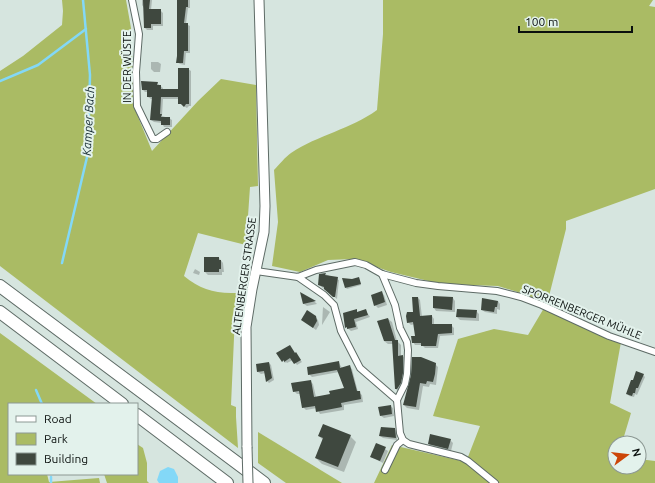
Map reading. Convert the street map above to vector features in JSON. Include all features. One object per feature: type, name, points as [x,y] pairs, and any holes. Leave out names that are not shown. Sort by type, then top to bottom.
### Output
[{"type":"highway","points":[[0,286],[264,483]]},
{"type":"highway","points":[[0,312],[121,403]]},
{"type":"highway","points":[[138,416],[227,483]]},
{"type":"main road","name":"ALTENBERGER STRASSE","points":[[248,483],[246,327],[264,232],[265,206],[259,0]]},
{"type":"street","name":"IN DER WÜSTE","points":[[132,0],[139,34],[136,72],[137,106],[153,139],[157,139],[166,132]]},
{"type":"street","name":"SPORRENBERGER MÜHLE","points":[[298,277],[316,270],[355,262],[366,265],[382,274],[416,283],[485,289],[508,293],[542,305],[609,336],[655,352]]},
{"type":"street","name":"SPORRENBERGER MÜHLE","points":[[256,271],[298,277],[316,289],[331,302],[336,310],[341,331],[360,368],[397,400]]},
{"type":"street","points":[[382,274],[394,306],[400,328],[407,342],[408,374],[397,400],[400,433],[403,440],[409,444],[461,457],[495,483]]},
{"type":"street","points":[[385,470],[397,445],[403,440]]},
{"type":"green space","points":[[62,0],[126,0],[131,28],[134,107],[152,151],[198,101],[221,79],[256,85],[258,186],[250,187],[246,245],[198,233],[184,276],[208,290],[221,293],[236,293],[231,405],[236,407],[238,448],[0,266],[0,71],[23,56],[62,25]]},
{"type":"green space","points":[[383,0],[653,0],[649,6],[655,7],[655,189],[566,221],[566,229],[547,304],[527,295],[498,286],[441,284],[391,272],[353,259],[328,260],[300,272],[272,266],[278,222],[274,170],[284,159],[301,147],[367,117],[377,110],[383,34]]},
{"type":"green space","points":[[544,308],[621,342],[610,403],[631,413],[624,435],[607,435],[607,475],[647,475],[647,460],[655,461],[655,483],[374,483],[392,445],[466,462],[480,426],[433,416],[458,339],[494,329],[528,335]]},
{"type":"green space","points":[[0,333],[96,403],[8,403],[8,475],[47,475],[49,482],[99,478],[100,483],[0,483]]},
{"type":"green space","points":[[258,432],[342,483],[286,483],[258,463]]},
{"type":"green space","points":[[138,445],[143,448],[147,463],[147,481],[149,483],[107,483],[104,475],[138,475]]},
{"type":"water","points":[[168,467],[174,469],[178,477],[178,483],[159,483],[157,480],[160,471]]},
{"type":"building","points":[[143,0],[150,0],[149,9],[161,9],[161,24],[151,24],[151,28],[144,28]]},
{"type":"building","points":[[177,0],[188,0],[184,23],[188,23],[188,51],[184,51],[183,63],[176,63]]},
{"type":"building","points":[[178,68],[189,68],[189,104],[186,104],[184,107],[181,104],[178,104],[178,97],[161,97],[160,114],[162,114],[161,117],[170,117],[170,125],[161,125],[161,121],[150,120],[152,97],[147,97],[147,90],[142,90],[141,81],[158,82],[157,85],[161,85],[161,89],[178,89]]},
{"type":"building","points":[[204,257],[219,257],[219,260],[221,260],[221,269],[219,269],[219,272],[204,272]]},
{"type":"building","points":[[326,273],[325,275],[338,277],[335,297],[324,289],[324,287],[318,285],[319,274]]},
{"type":"building","points":[[359,277],[361,284],[345,288],[342,278],[352,279]]},
{"type":"building","points":[[382,291],[385,302],[374,306],[371,295]]},
{"type":"building","points":[[300,292],[316,301],[303,304]]},
{"type":"building","points":[[433,296],[453,297],[452,310],[433,308]]},
{"type":"building","points":[[412,297],[418,297],[420,316],[432,315],[432,324],[452,324],[452,333],[438,334],[436,346],[421,346],[421,343],[412,343],[411,336],[415,336],[413,322],[407,323],[406,316],[407,312],[413,312]]},
{"type":"building","points":[[482,298],[498,301],[494,312],[481,310]]},
{"type":"building","points":[[357,309],[357,312],[366,309],[368,315],[354,319],[356,327],[345,328],[343,313]]},
{"type":"building","points":[[457,309],[477,310],[476,318],[456,317]]},
{"type":"building","points":[[307,310],[316,316],[317,321],[313,328],[301,320]]},
{"type":"building","points":[[388,318],[395,340],[398,340],[398,356],[403,355],[403,373],[401,383],[397,389],[395,389],[392,341],[384,341],[377,321]]},
{"type":"building","points":[[290,345],[301,360],[294,364],[290,358],[282,362],[276,353]]},
{"type":"building","points":[[412,357],[421,357],[436,363],[433,382],[427,381],[426,384],[420,383],[416,407],[403,405],[411,375]]},
{"type":"building","points":[[339,361],[340,368],[350,365],[357,391],[360,391],[361,399],[341,403],[342,407],[316,412],[315,406],[302,408],[299,391],[293,392],[291,383],[311,380],[314,397],[330,394],[329,391],[344,388],[337,370],[308,375],[307,367]]},
{"type":"building","points":[[269,362],[272,378],[266,382],[264,371],[257,372],[256,364]]},
{"type":"building","points":[[636,371],[644,374],[638,388],[636,388],[635,393],[633,393],[632,396],[626,394]]},
{"type":"building","points":[[391,405],[392,414],[380,416],[378,407]]},
{"type":"building","points":[[323,424],[351,435],[338,467],[315,458],[323,438],[318,436]]},
{"type":"building","points":[[381,427],[395,428],[396,438],[379,436]]},
{"type":"building","points":[[430,434],[451,439],[448,449],[428,444]]},
{"type":"building","points":[[376,443],[386,447],[380,461],[370,457]]},
{"type":"waterway","name":"Kamper Bach","points":[[62,263],[88,153],[90,75],[83,0]]},
{"type":"waterway","points":[[0,81],[38,65],[86,29]]},
{"type":"waterway","name":"Kamper Bach","points":[[36,390],[42,403]]},
{"type":"waterway","name":"Kamper Bach","points":[[51,477],[51,483]]}]
